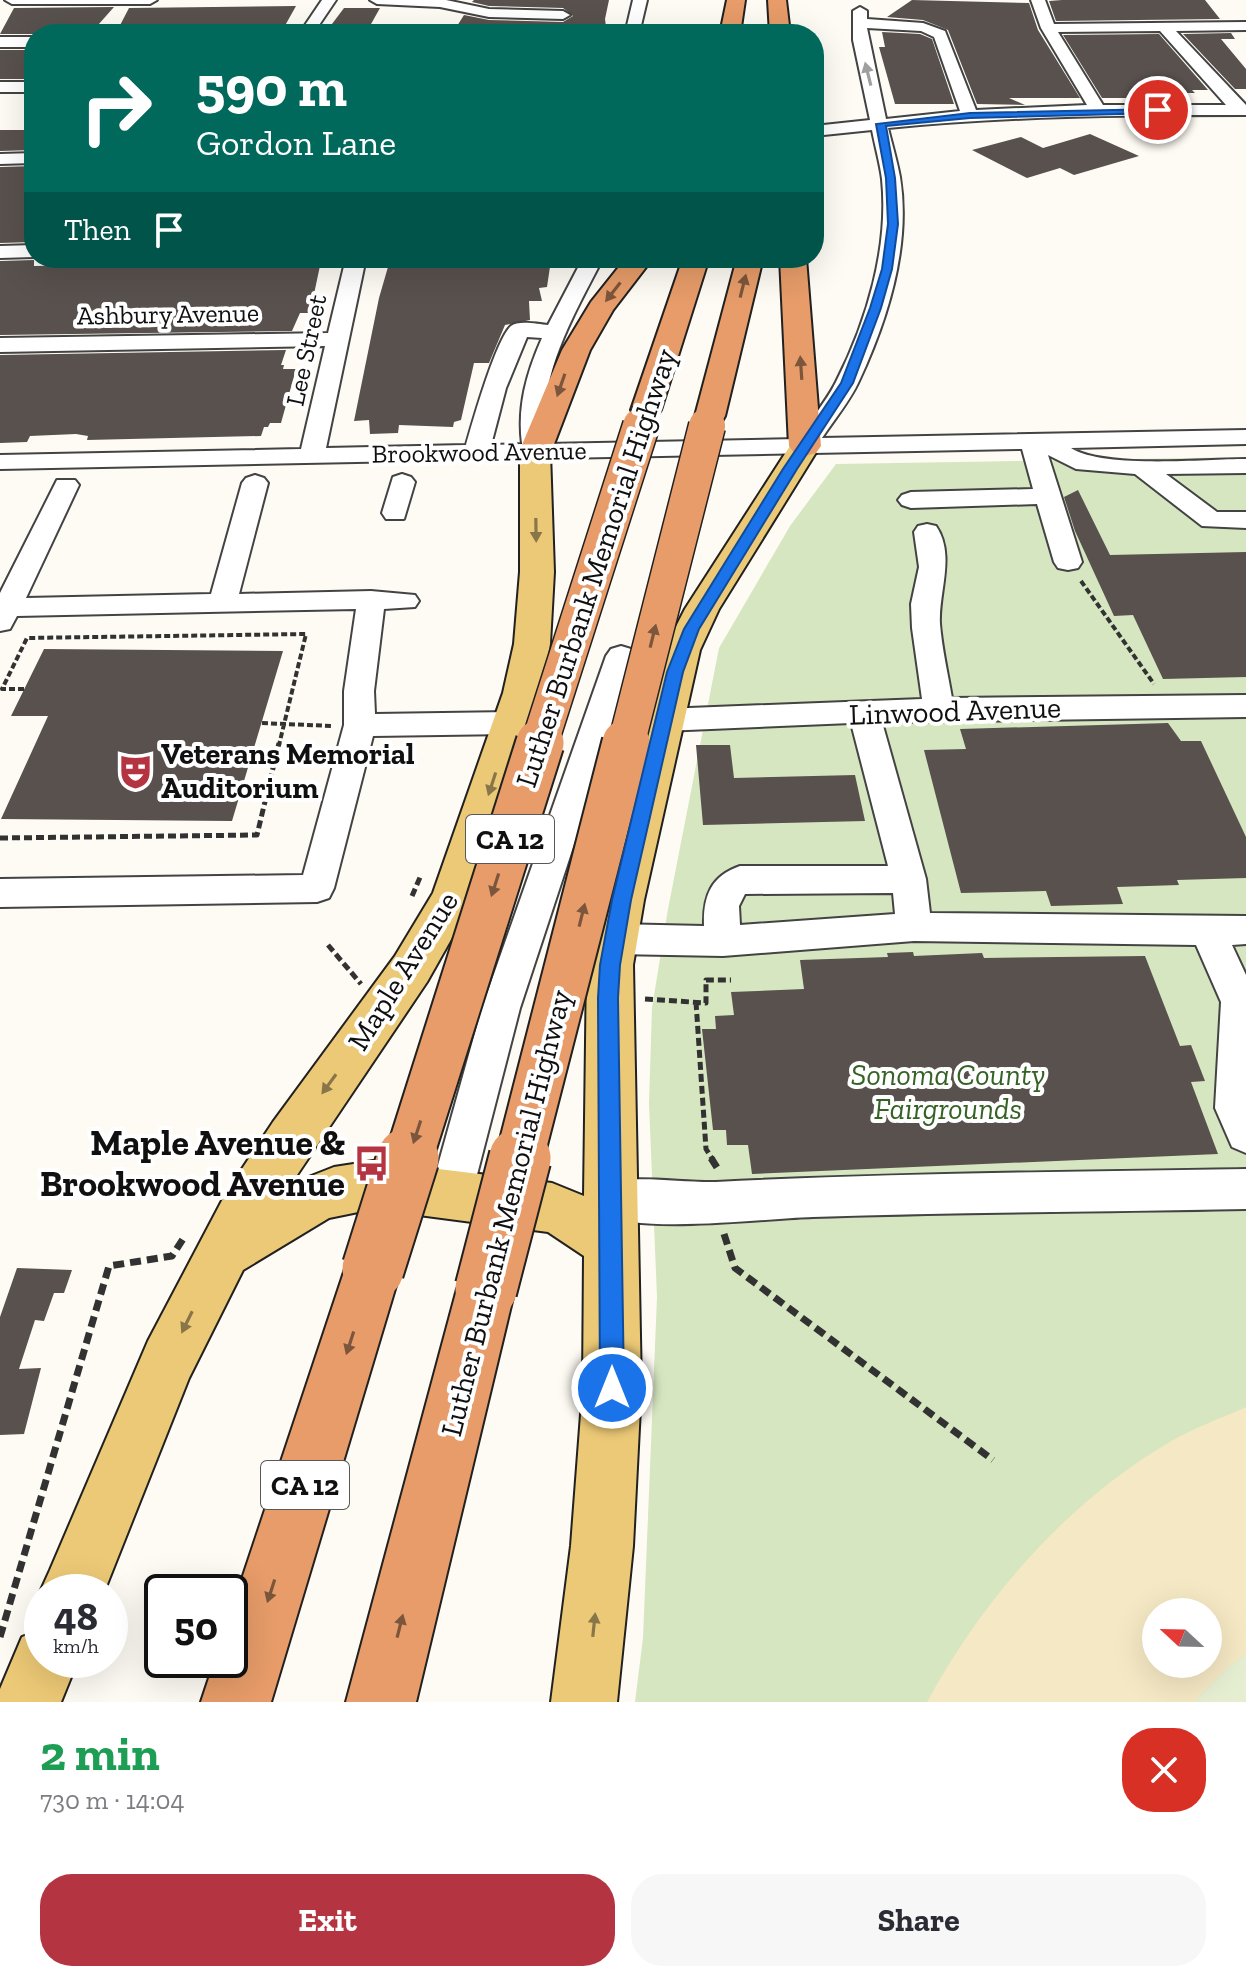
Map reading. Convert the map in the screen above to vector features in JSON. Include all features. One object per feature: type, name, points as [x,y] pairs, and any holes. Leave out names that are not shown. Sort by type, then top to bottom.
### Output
[{"type":"highway","points":[[732,24],[736,0]]},
{"type":"highway","points":[[736,0],[740,24]]},
{"type":"highway","points":[[777,0],[779,24]]},
{"type":"highway","points":[[535,452],[576,350],[601,308],[632,268]]},
{"type":"highway","name":"Luther Burbank Memorial Highway","points":[[236,1702],[693,268]]},
{"type":"highway","name":"Luther Burbank Memorial Highway","points":[[381,1702],[747,268]]},
{"type":"highway","points":[[794,268],[805,446]]},
{"type":"main road","points":[[584,1702],[609,1461],[612,1388],[612,952],[675,672],[691,629],[805,446]]},
{"type":"main road","name":"Maple Avenue","points":[[79,1574],[162,1375],[223,1253],[268,1173],[390,1000],[443,916],[461,876],[522,693],[536,618],[535,452]]},
{"type":"main road","points":[[223,1253],[302,1205],[357,1186],[392,1186],[552,1208],[580,1221],[610,1222]]},
{"type":"main road","points":[[28,1702],[38,1678]]},
{"type":"street","points":[[12,0],[150,0]]},
{"type":"street","points":[[313,24],[329,0]]},
{"type":"street","points":[[377,0],[442,1],[475,12],[563,15]]},
{"type":"street","points":[[633,24],[640,0]]},
{"type":"street","points":[[1038,0],[1048,28],[1098,110]]},
{"type":"street","points":[[863,11],[860,40],[869,125]]},
{"type":"street","points":[[805,446],[847,383],[876,308],[887,269],[893,207],[869,125],[852,86],[850,24],[853,15],[863,11],[940,34],[970,115]]},
{"type":"street","points":[[1048,28],[1246,26]]},
{"type":"street","points":[[1164,27],[1242,110]]},
{"type":"street","points":[[0,42],[24,42]]},
{"type":"street","points":[[0,87],[24,87]]},
{"type":"street","points":[[824,130],[970,115],[1098,110],[1242,110]]},
{"type":"street","points":[[0,159],[24,158]]},
{"type":"street","points":[[0,252],[24,251]]},
{"type":"street","name":"Lee Street","points":[[312,455],[354,268]]},
{"type":"street","name":"Maple Avenue","points":[[535,452],[531,412],[534,396],[557,332],[588,268]]},
{"type":"street","points":[[476,453],[493,393],[519,330],[557,332]]},
{"type":"street","name":"Ashbury Avenue","points":[[0,345],[337,339]]},
{"type":"street","points":[[493,393],[534,396]]},
{"type":"street","name":"Brookwood Avenue","points":[[0,462],[1246,437]]},
{"type":"street","points":[[1038,441],[1076,462],[1142,468],[1246,466]]},
{"type":"street","points":[[1038,441],[1048,496],[1068,562]]},
{"type":"street","points":[[1142,468],[1211,520],[1246,520]]},
{"type":"street","points":[[395,513],[402,482]]},
{"type":"street","points":[[223,603],[255,483]]},
{"type":"street","points":[[66,485],[6,599],[223,603],[405,601]]},
{"type":"street","points":[[911,500],[1048,496]]},
{"type":"street","points":[[927,532],[933,567],[925,604],[926,628],[939,709]]},
{"type":"street","points":[[0,893],[317,888],[347,726],[359,691],[371,600]]},
{"type":"street","points":[[451,1194],[501,1008],[621,656]]},
{"type":"street","name":"Linwood Avenue","points":[[664,720],[939,709],[1246,706]]},
{"type":"street","points":[[864,713],[909,879],[914,927]]},
{"type":"street","points":[[347,726],[512,723]]},
{"type":"street","points":[[723,941],[722,899],[726,889],[740,880],[909,879]]},
{"type":"street","points":[[519,957],[914,927],[1246,930]]},
{"type":"street","points":[[1207,931],[1243,1005],[1235,1108],[1246,1134]]},
{"type":"street","points":[[610,1222],[706,1202],[1246,1189]]},
{"type":"path","points":[[1068,562],[1171,707]]},
{"type":"path","points":[[0,838],[257,835],[306,634],[27,638],[2,689],[24,689]]},
{"type":"path","points":[[262,723],[347,726]]},
{"type":"path","points":[[328,945],[364,987]]},
{"type":"path","points":[[644,999],[706,1003],[706,980],[731,980]]},
{"type":"path","points":[[696,1002],[706,1149],[718,1166],[718,1176]]},
{"type":"path","points":[[723,1229],[735,1268],[771,1298],[993,1460]]},
{"type":"green space","name":"Sonoma County Fairgrounds","points":[[1246,457],[1246,1702],[635,1702],[643,1638],[657,1297],[649,1104],[652,1008],[719,648],[790,526],[836,464]]},
{"type":"green space","points":[[1246,1654],[1246,1702],[1194,1702],[1217,1678],[1222,1678],[1225,1670]]},
{"type":"sand","points":[[1246,1407],[1246,1654],[1222,1673],[1222,1598],[1142,1598],[1142,1678],[1217,1678],[1194,1702],[927,1702],[975,1625],[1032,1554],[1098,1492],[1182,1435]]},
{"type":"building","points":[[609,0],[606,24],[458,24],[464,15],[489,20],[563,22],[573,16],[563,8],[489,6],[472,2]]},
{"type":"building","points":[[912,0],[1029,3],[1038,30],[1080,98],[1009,98],[1025,105],[977,104],[948,30],[923,20],[887,17]]},
{"type":"building","points":[[1205,0],[1220,19],[1056,21],[1049,1]]},
{"type":"building","points":[[296,6],[286,24],[121,24],[129,8]]},
{"type":"building","points":[[114,7],[99,24],[24,24],[24,34],[0,34],[14,8]]},
{"type":"building","points":[[344,8],[380,8],[371,24],[332,24]]},
{"type":"building","points":[[882,32],[920,34],[932,39],[954,104],[895,104],[879,47],[885,47]]},
{"type":"building","points":[[1231,33],[1235,39],[1221,39],[1246,69],[1246,89],[1235,89],[1183,34]]},
{"type":"building","points":[[1159,34],[1208,90],[1148,93],[1152,98],[1102,98],[1063,35]]},
{"type":"building","points":[[0,50],[24,50],[24,79],[0,79]]},
{"type":"building","points":[[0,130],[24,130],[24,150],[0,151]]},
{"type":"building","points":[[1090,134],[1139,156],[1074,175],[1060,168],[1027,178],[972,150],[1021,137],[1043,148]]},
{"type":"building","points":[[24,166],[24,242],[0,243],[0,167]]},
{"type":"building","points":[[24,260],[24,268],[320,268],[310,313],[300,313],[292,331],[0,335],[0,261]]},
{"type":"building","points":[[388,268],[550,268],[547,287],[539,288],[542,301],[529,301],[530,320],[505,325],[489,363],[474,363],[461,420],[454,422],[453,427],[399,425],[398,433],[370,434],[369,420],[354,421]]},
{"type":"building","points":[[286,350],[281,365],[284,365],[283,369],[296,369],[281,423],[270,423],[264,427],[261,436],[87,440],[88,436],[76,434],[30,436],[27,442],[0,443],[0,355]]},
{"type":"building","points":[[1078,490],[1110,555],[1246,552],[1246,677],[1163,679],[1133,615],[1114,616],[1075,531],[1064,497]]},
{"type":"building","name":"Veterans Memorial Auditorium","points":[[44,649],[283,651],[232,821],[1,819],[48,716],[11,716]]},
{"type":"building","points":[[1168,723],[1181,741],[1201,741],[1246,837],[1246,878],[1177,880],[1179,885],[1117,887],[1123,904],[1051,906],[1046,891],[961,893],[924,750],[966,749],[960,729]]},
{"type":"building","points":[[696,745],[730,745],[734,778],[855,775],[865,821],[703,825]]},
{"type":"building","points":[[913,952],[914,956],[982,953],[984,958],[1145,956],[1180,1046],[1191,1045],[1205,1081],[1191,1082],[1218,1154],[752,1174],[748,1145],[727,1145],[726,1130],[713,1130],[702,1029],[716,1029],[715,1016],[734,1015],[731,992],[804,989],[800,960],[888,957],[887,953]]},
{"type":"building","points":[[17,1268],[72,1270],[64,1293],[54,1293],[44,1321],[35,1320],[19,1369],[41,1368],[24,1434],[0,1435],[0,1317]]},
{"type":"place","name":"Veterans Memorial Auditorium","points":[[135,771]]},
{"type":"place","name":"Maple Avenue & Brookwood Avenue","points":[[371,1163]]},
{"type":"route","points":[[612,1388],[608,998],[610,965],[622,900],[675,672],[691,629],[847,383],[876,308],[890,255],[893,224],[891,178],[881,124],[970,115],[1158,110]]}]
